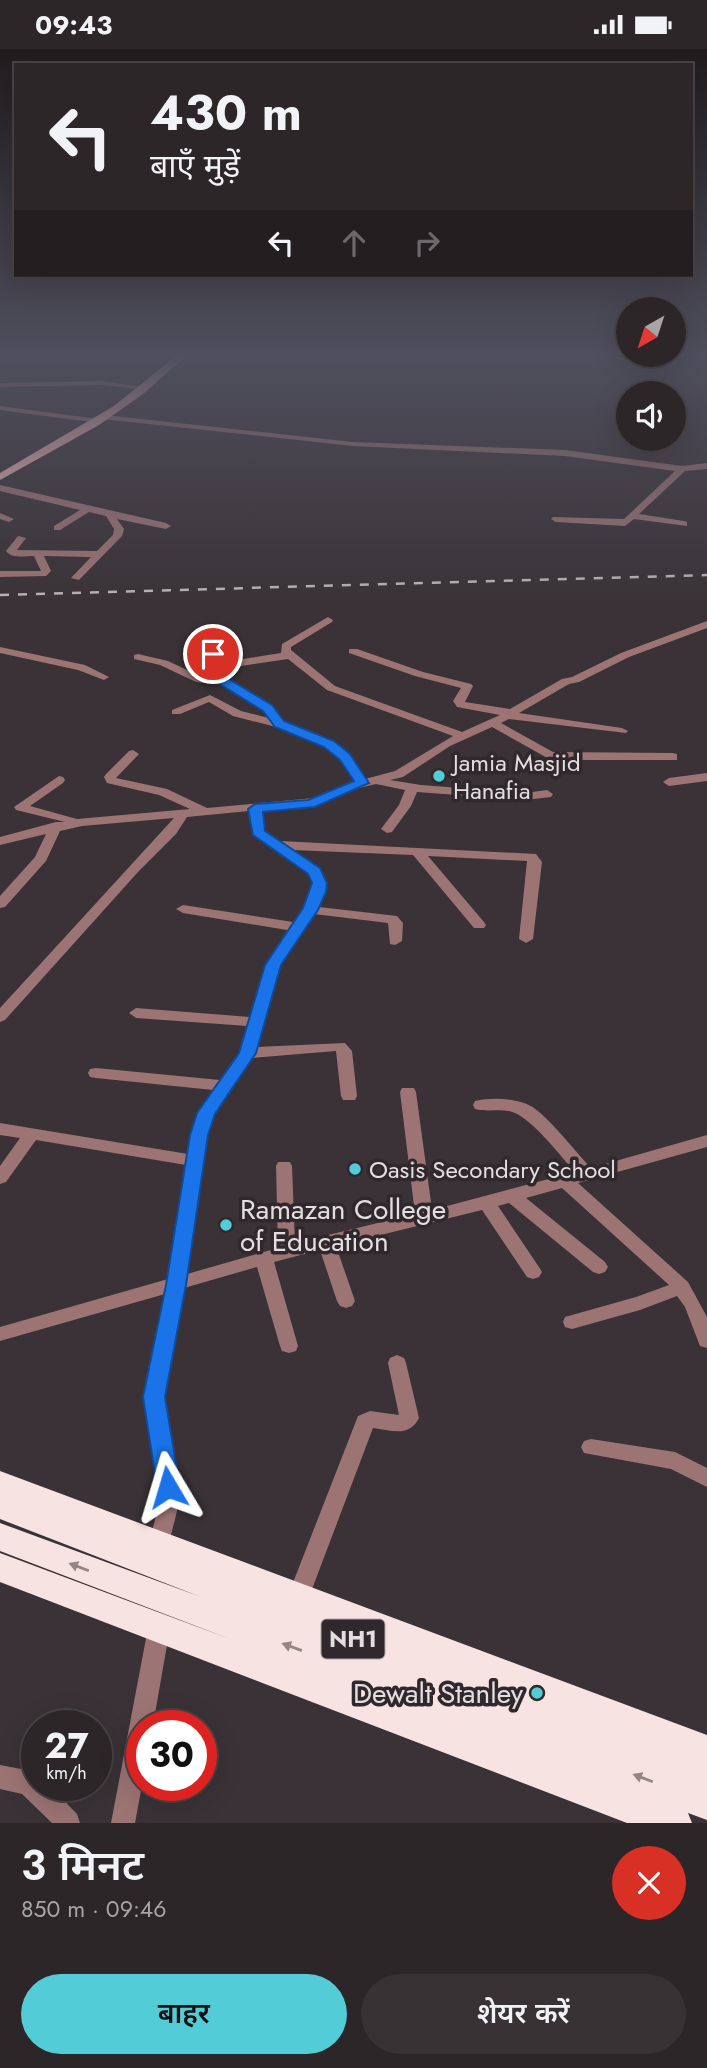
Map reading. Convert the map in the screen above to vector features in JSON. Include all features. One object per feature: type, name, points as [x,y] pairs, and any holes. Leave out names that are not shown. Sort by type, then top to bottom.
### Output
[{"type":"highway","points":[[0,1484],[158,1555],[298,1598],[707,1752]]},
{"type":"highway","name":"NH1","points":[[0,1505],[158,1555],[707,1770]]},
{"type":"highway","name":"NH1","points":[[0,1537],[707,1802]]},
{"type":"highway","points":[[0,1567],[674,1823]]},
{"type":"main road","points":[[0,477],[67,439]]},
{"type":"street","points":[[308,439],[393,447],[459,447],[565,453],[682,469],[707,466]]},
{"type":"street","points":[[629,519],[682,469]]},
{"type":"street","points":[[0,494],[5,489],[166,526]]},
{"type":"street","points":[[57,529],[89,507]]},
{"type":"street","points":[[573,510],[629,519]]},
{"type":"street","points":[[76,578],[118,533],[110,515]]},
{"type":"street","points":[[556,519],[664,517],[684,524]]},
{"type":"street","points":[[21,538],[11,552],[99,554]]},
{"type":"street","points":[[0,574],[43,574],[46,571],[38,554]]},
{"type":"street","points":[[328,620],[284,648],[331,688],[463,736]]},
{"type":"street","points":[[0,841],[82,822],[310,804],[362,783],[379,781],[405,771],[565,681],[575,680],[625,655],[707,624]]},
{"type":"street","points":[[205,642],[225,673],[223,680]]},
{"type":"street","points":[[0,650],[80,667],[104,677]]},
{"type":"street","points":[[353,651],[419,674],[467,686],[459,701],[461,705],[622,731]]},
{"type":"street","points":[[221,666],[290,655]]},
{"type":"street","points":[[138,657],[164,663],[200,680],[223,680],[267,708],[280,724]]},
{"type":"street","points":[[176,712],[207,697],[237,714],[280,724],[329,744],[345,757],[362,783]]},
{"type":"street","points":[[493,723],[551,756],[673,757]]},
{"type":"street","points":[[133,754],[110,777],[111,780],[171,794],[206,812]]},
{"type":"street","points":[[669,782],[707,777]]},
{"type":"street","points":[[59,781],[20,807],[82,822]]},
{"type":"street","points":[[379,781],[412,789],[526,796],[547,794]]},
{"type":"street","points":[[387,829],[408,801],[412,789]]},
{"type":"street","points":[[158,1555],[168,1487],[154,1397],[176,1285],[202,1123],[223,1086],[247,1053],[269,973],[296,927],[311,910],[318,892],[318,877],[309,866],[258,832],[255,809]]},
{"type":"street","points":[[0,1017],[133,869],[171,831],[183,814]]},
{"type":"street","points":[[0,904],[41,858],[56,826]]},
{"type":"street","points":[[0,830],[18,835]]},
{"type":"street","points":[[275,845],[524,856],[534,860],[526,939]]},
{"type":"street","points":[[418,853],[479,925]]},
{"type":"street","points":[[183,909],[296,927]]},
{"type":"street","points":[[311,910],[392,919],[396,923],[395,941]]},
{"type":"street","points":[[136,1013],[256,1022]]},
{"type":"street","points":[[247,1053],[340,1046],[344,1051],[349,1096]]},
{"type":"street","points":[[96,1073],[223,1086]]},
{"type":"street","points":[[408,1092],[424,1216]]},
{"type":"street","points":[[481,1105],[509,1105],[527,1111],[587,1174]]},
{"type":"street","points":[[0,1129],[194,1161]]},
{"type":"street","points":[[0,1178],[31,1135]]},
{"type":"street","points":[[0,1334],[287,1252],[566,1182],[707,1141]]},
{"type":"street","points":[[284,1166],[287,1252]]},
{"type":"street","points":[[566,1182],[682,1287],[693,1305],[707,1341]]},
{"type":"street","points":[[512,1196],[599,1267]]},
{"type":"street","points":[[486,1202],[533,1272]]},
{"type":"street","points":[[326,1243],[346,1301]]},
{"type":"street","points":[[264,1260],[289,1346]]},
{"type":"street","points":[[572,1322],[646,1301],[682,1287]]},
{"type":"street","points":[[298,1598],[365,1422],[370,1419],[402,1424],[409,1418],[397,1363]]},
{"type":"street","points":[[591,1447],[675,1461],[707,1478]]},
{"type":"street","points":[[123,1823],[159,1628]]},
{"type":"street","points":[[0,1777],[16,1776],[32,1784],[68,1823]]},
{"type":"railway","points":[[0,595],[707,575]]},
{"type":"place","name":"Jamia Masjid Hanafia","points":[[439,776]]},
{"type":"place","name":"Oasis Secondary School","points":[[355,1169]]},
{"type":"place","name":"Ramazan College of Education","points":[[226,1225]]},
{"type":"place","name":"Dewalt Stanley","points":[[537,1693]]},
{"type":"route","points":[[168,1487],[154,1397],[176,1285],[202,1123],[223,1086],[247,1053],[269,973],[296,927],[311,910],[320,883],[309,866],[258,832],[255,809],[310,804],[344,788],[362,783],[345,757],[329,744],[280,724],[267,708],[223,680],[224,671],[213,654]]}]
